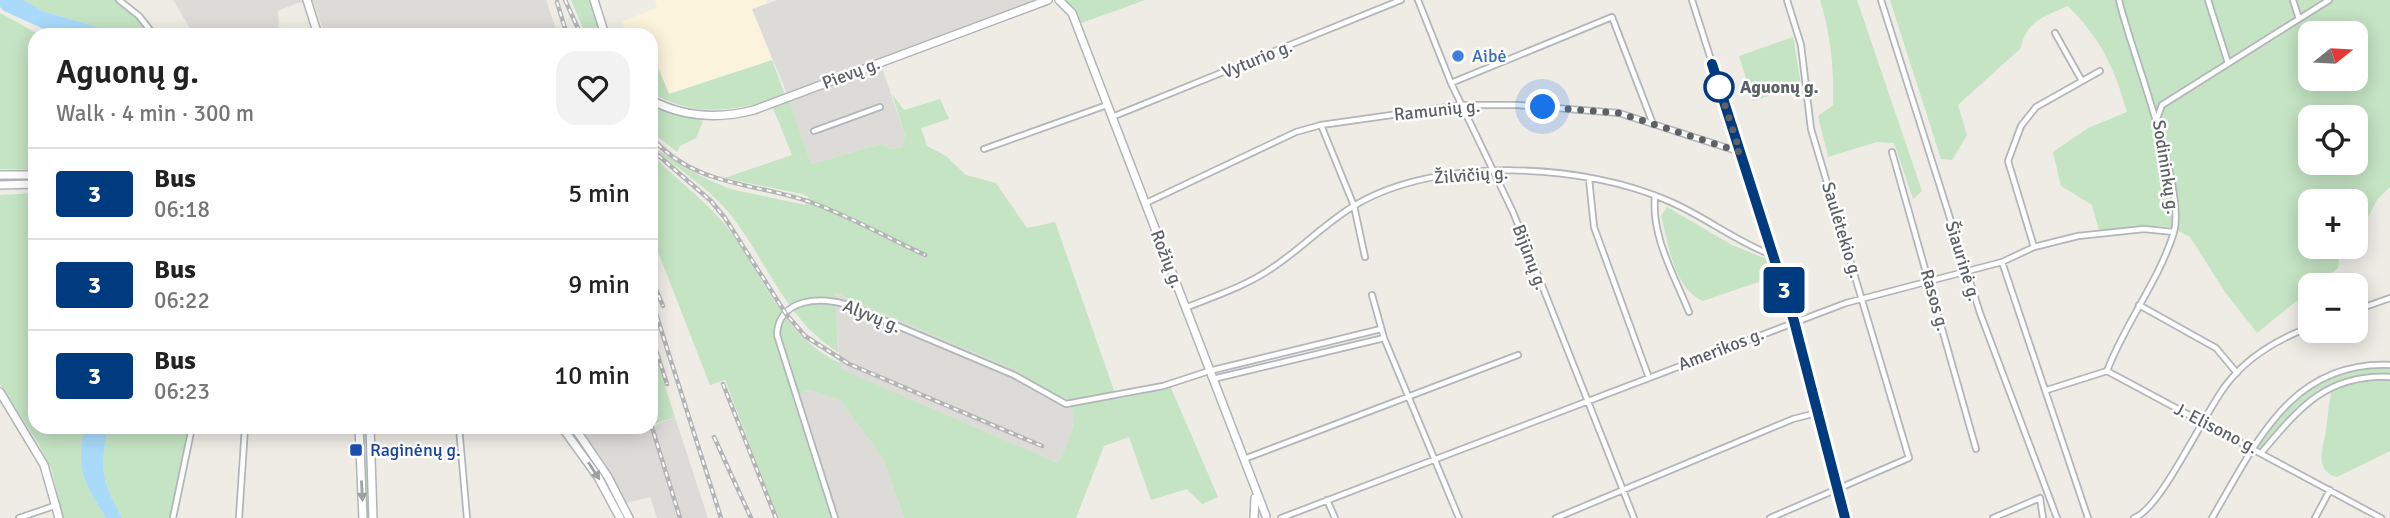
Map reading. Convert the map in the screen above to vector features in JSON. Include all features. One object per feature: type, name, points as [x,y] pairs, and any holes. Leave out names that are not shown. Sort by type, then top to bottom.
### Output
[{"type":"street","points":[[119,0],[139,16],[148,28]]},
{"type":"street","points":[[307,0],[316,28]]},
{"type":"street","points":[[594,0],[603,28]]},
{"type":"street","name":"Pievų g.","points":[[658,103],[708,116],[754,110],[1048,0]]},
{"type":"street","name":"Rožių g.","points":[[1059,0],[1069,8],[1076,25],[1255,494],[1267,517]]},
{"type":"street","name":"Vyturio g.","points":[[1112,117],[1401,0]]},
{"type":"street","name":"Bijūnų g.","points":[[1418,0],[1451,83],[1495,172],[1634,518]]},
{"type":"street","points":[[1692,0],[1794,321],[1820,412],[1845,518]]},
{"type":"street","name":"Saulėtekio g.","points":[[1787,0],[1801,45],[1811,129],[1909,458],[1839,488]]},
{"type":"street","name":"Šiaurinė g.","points":[[1881,0],[1966,272],[2057,518]]},
{"type":"street","points":[[2119,0],[2155,121]]},
{"type":"street","points":[[2208,0],[2228,64]]},
{"type":"street","points":[[2293,0],[2299,20]]},
{"type":"street","name":"Sodininkų g.","points":[[2106,371],[2174,232],[2175,202],[2155,121],[2162,105],[2329,0]]},
{"type":"street","points":[[1451,83],[1612,17],[1653,124]]},
{"type":"street","points":[[2055,33],[2082,81]]},
{"type":"street","points":[[2034,247],[2008,161],[2021,126],[2036,107],[2100,71]]},
{"type":"street","name":"Ramunių g.","points":[[1146,203],[1283,137],[1321,125],[1462,105],[1619,113],[1740,152]]},
{"type":"street","points":[[984,149],[1107,106]]},
{"type":"street","points":[[814,131],[880,107]]},
{"type":"street","points":[[1321,125],[1354,206],[1365,257]]},
{"type":"street","name":"Rasos g.","points":[[1892,152],[1976,449]]},
{"type":"street","name":"Žilvičių g.","points":[[1185,308],[1250,282],[1354,206],[1388,189],[1426,178],[1495,172],[1541,171],[1634,188],[1673,203],[1743,244],[1774,257]]},
{"type":"street","points":[[0,175],[28,176]]},
{"type":"street","points":[[1588,179],[1594,227],[1648,377]]},
{"type":"street","points":[[0,185],[28,184]]},
{"type":"street","points":[[1655,196],[1654,212],[1659,238],[1689,312]]},
{"type":"street","name":"Amerikos g.","points":[[1281,518],[1794,321],[1862,299],[2002,262],[2034,247],[2078,236],[2144,229],[2174,232]]},
{"type":"street","points":[[2002,262],[2088,518]]},
{"type":"street","points":[[1372,295],[1384,338],[1459,518]]},
{"type":"street","points":[[2368,306],[2390,298]]},
{"type":"street","name":"Alyvų g.","points":[[835,518],[777,335],[780,322],[794,307],[804,302],[822,299],[848,305],[1014,375],[1066,404],[1118,396],[1381,329]]},
{"type":"street","points":[[2140,305],[2216,348],[2237,373]]},
{"type":"street","points":[[2134,518],[2150,509],[2201,420],[2237,373],[2269,346],[2298,333]]},
{"type":"street","points":[[1212,380],[1384,338]]},
{"type":"street","points":[[1243,460],[1518,355]]},
{"type":"street","points":[[2212,518],[2253,447],[2273,420],[2310,383],[2341,370],[2368,364],[2390,365]]},
{"type":"street","points":[[2047,390],[2106,371]]},
{"type":"street","name":"J. Elisono g.","points":[[2106,371],[2253,447],[2381,518]]},
{"type":"street","points":[[2262,452],[2308,401],[2333,386],[2368,376],[2390,377]]},
{"type":"street","points":[[1,397],[44,465],[59,518]]},
{"type":"street","points":[[1556,518],[1793,419],[1820,412]]},
{"type":"street","points":[[173,518],[191,434]]},
{"type":"street","points":[[239,518],[245,434]]},
{"type":"street","points":[[359,434],[363,518]]},
{"type":"street","points":[[370,434],[373,518]]},
{"type":"street","points":[[460,434],[467,518]]},
{"type":"street","points":[[567,434],[598,477],[620,518]]},
{"type":"street","points":[[579,434],[608,477],[629,518]]},
{"type":"street","points":[[1770,518],[1839,488]]},
{"type":"street","points":[[2315,518],[2330,490]]},
{"type":"street","name":"Rožių g.","points":[[1255,494],[1255,518]]},
{"type":"street","points":[[1993,518],[2039,498],[2043,518]]},
{"type":"street","points":[[1327,500],[1335,518]]},
{"type":"street","points":[[19,518],[57,505]]},
{"type":"street","points":[[1255,518],[1267,517]]},
{"type":"shaded area","points":[[173,0],[546,0],[556,28],[323,28],[313,1],[297,3],[278,11],[279,28],[190,28]]},
{"type":"shaded area","points":[[655,0],[766,0],[767,3],[752,9],[772,60],[669,94],[658,67],[658,28],[624,28],[622,21],[657,8]]},
{"type":"shaded area","points":[[777,0],[1046,0],[929,45],[879,59],[905,135],[902,147],[892,149],[882,144],[811,164],[790,101],[752,9]]},
{"type":"shaded area","points":[[834,293],[1015,370],[1049,393],[1069,399],[1074,410],[1071,439],[1058,463],[840,369]]},
{"type":"shaded area","points":[[810,390],[840,400],[884,460],[904,518],[831,518],[792,396]]},
{"type":"shaded area","points":[[675,417],[708,518],[657,518],[650,497],[626,503],[582,434],[658,434],[658,424]]},
{"type":"green space","points":[[23,0],[115,0],[138,18],[146,28],[102,28],[45,12]]},
{"type":"green space","points":[[571,0],[589,0],[598,28],[583,28]]},
{"type":"green space","points":[[1059,0],[1145,0],[1076,25]]},
{"type":"green space","points":[[1820,0],[1857,0],[1922,191],[1913,199],[1894,143],[1877,142],[1828,157],[1818,116],[1833,105],[1833,78],[1829,39]]},
{"type":"green space","points":[[1890,0],[2390,0],[2390,187],[2377,200],[2368,217],[2368,189],[2298,189],[2298,259],[2339,259],[2338,268],[2332,273],[2298,273],[2298,300],[2257,333],[2225,292],[2190,237],[2171,227],[2159,226],[2099,230],[2092,205],[2061,186],[2053,152],[2088,128],[2127,112],[2105,54],[2068,6],[2032,25],[2021,48],[1958,105],[1967,135],[1952,160],[1941,159]]},
{"type":"green space","points":[[0,13],[28,28],[28,170],[0,169]]},
{"type":"green space","points":[[1793,37],[1801,85],[1753,101],[1739,56]]},
{"type":"green space","points":[[772,60],[785,95],[752,105],[718,110],[667,101],[658,96],[658,67],[669,94]]},
{"type":"green space","points":[[892,94],[904,110],[940,99],[949,119],[921,128],[927,146],[946,156],[966,175],[996,183],[1027,228],[1055,222],[1117,399],[1171,388],[1218,497],[1202,504],[1187,489],[1151,500],[1129,437],[1104,446],[1076,518],[904,518],[884,460],[840,400],[810,390],[792,396],[831,518],[778,518],[725,380],[710,385],[658,252],[658,160],[721,220],[786,318],[801,336],[840,363],[841,369],[1058,463],[1066,448],[1073,424],[1069,399],[1049,393],[1015,370],[835,293],[838,352],[820,339],[778,289],[730,214],[703,187],[658,151],[700,176],[730,189],[805,205],[809,197],[802,194],[724,178],[792,155],[773,108],[790,101],[811,164],[882,144],[892,149],[902,147],[905,135]]},
{"type":"green space","points":[[658,109],[703,121],[696,138],[680,146],[677,152],[658,137]]},
{"type":"green space","points":[[28,193],[28,427],[0,384],[0,195]]},
{"type":"green space","points":[[1667,207],[1732,245],[1769,260],[1773,277],[1703,301],[1693,295],[1679,276],[1670,252],[1661,216]]},
{"type":"green space","points":[[658,365],[675,417],[658,423]]},
{"type":"green space","points":[[2368,366],[2390,367],[2390,376],[2370,376],[2390,377],[2390,451],[2337,477],[2325,470],[2322,454],[2333,387],[2305,404],[2264,448],[2257,448],[2257,444],[2281,415],[2304,393],[2332,377]]},
{"type":"green space","points":[[32,434],[84,434],[81,455],[83,476],[106,518],[63,518],[52,471]]},
{"type":"green space","points":[[107,434],[191,434],[173,518],[122,518],[106,483],[104,454]]},
{"type":"green space","points":[[363,434],[366,434],[370,518],[366,518]]},
{"type":"water","points":[[0,0],[23,0],[45,12],[102,28],[42,28],[0,7]]},
{"type":"water","points":[[84,434],[107,434],[104,474],[122,518],[106,518],[92,495],[83,476]]},
{"type":"railway","points":[[565,0],[578,28]]},
{"type":"railway","points":[[557,2],[565,28]]},
{"type":"railway","points":[[658,144],[687,166],[707,175],[813,203],[925,255]]},
{"type":"railway","points":[[658,155],[711,201],[725,218],[786,314],[805,336],[849,364],[1042,446]]},
{"type":"railway","points":[[658,294],[663,306]]},
{"type":"railway","points":[[658,320],[721,518]]},
{"type":"railway","points":[[658,356],[667,384]]},
{"type":"railway","points":[[723,384],[776,518]]},
{"type":"railway","points":[[654,434],[680,518]]},
{"type":"railway","points":[[714,437],[751,518]]},
{"type":"bus line","name":"3","points":[[1712,64],[1794,321],[1830,450],[1845,518]]},
{"type":"place","name":"Aibė","points":[[1458,56]]},
{"type":"place","name":"Aguonų g.","points":[[1719,87]]},
{"type":"place","name":"Raginėnų g.","points":[[356,450]]},
{"type":"route","points":[[1543,107],[1619,113],[1740,152],[1719,87]]}]
